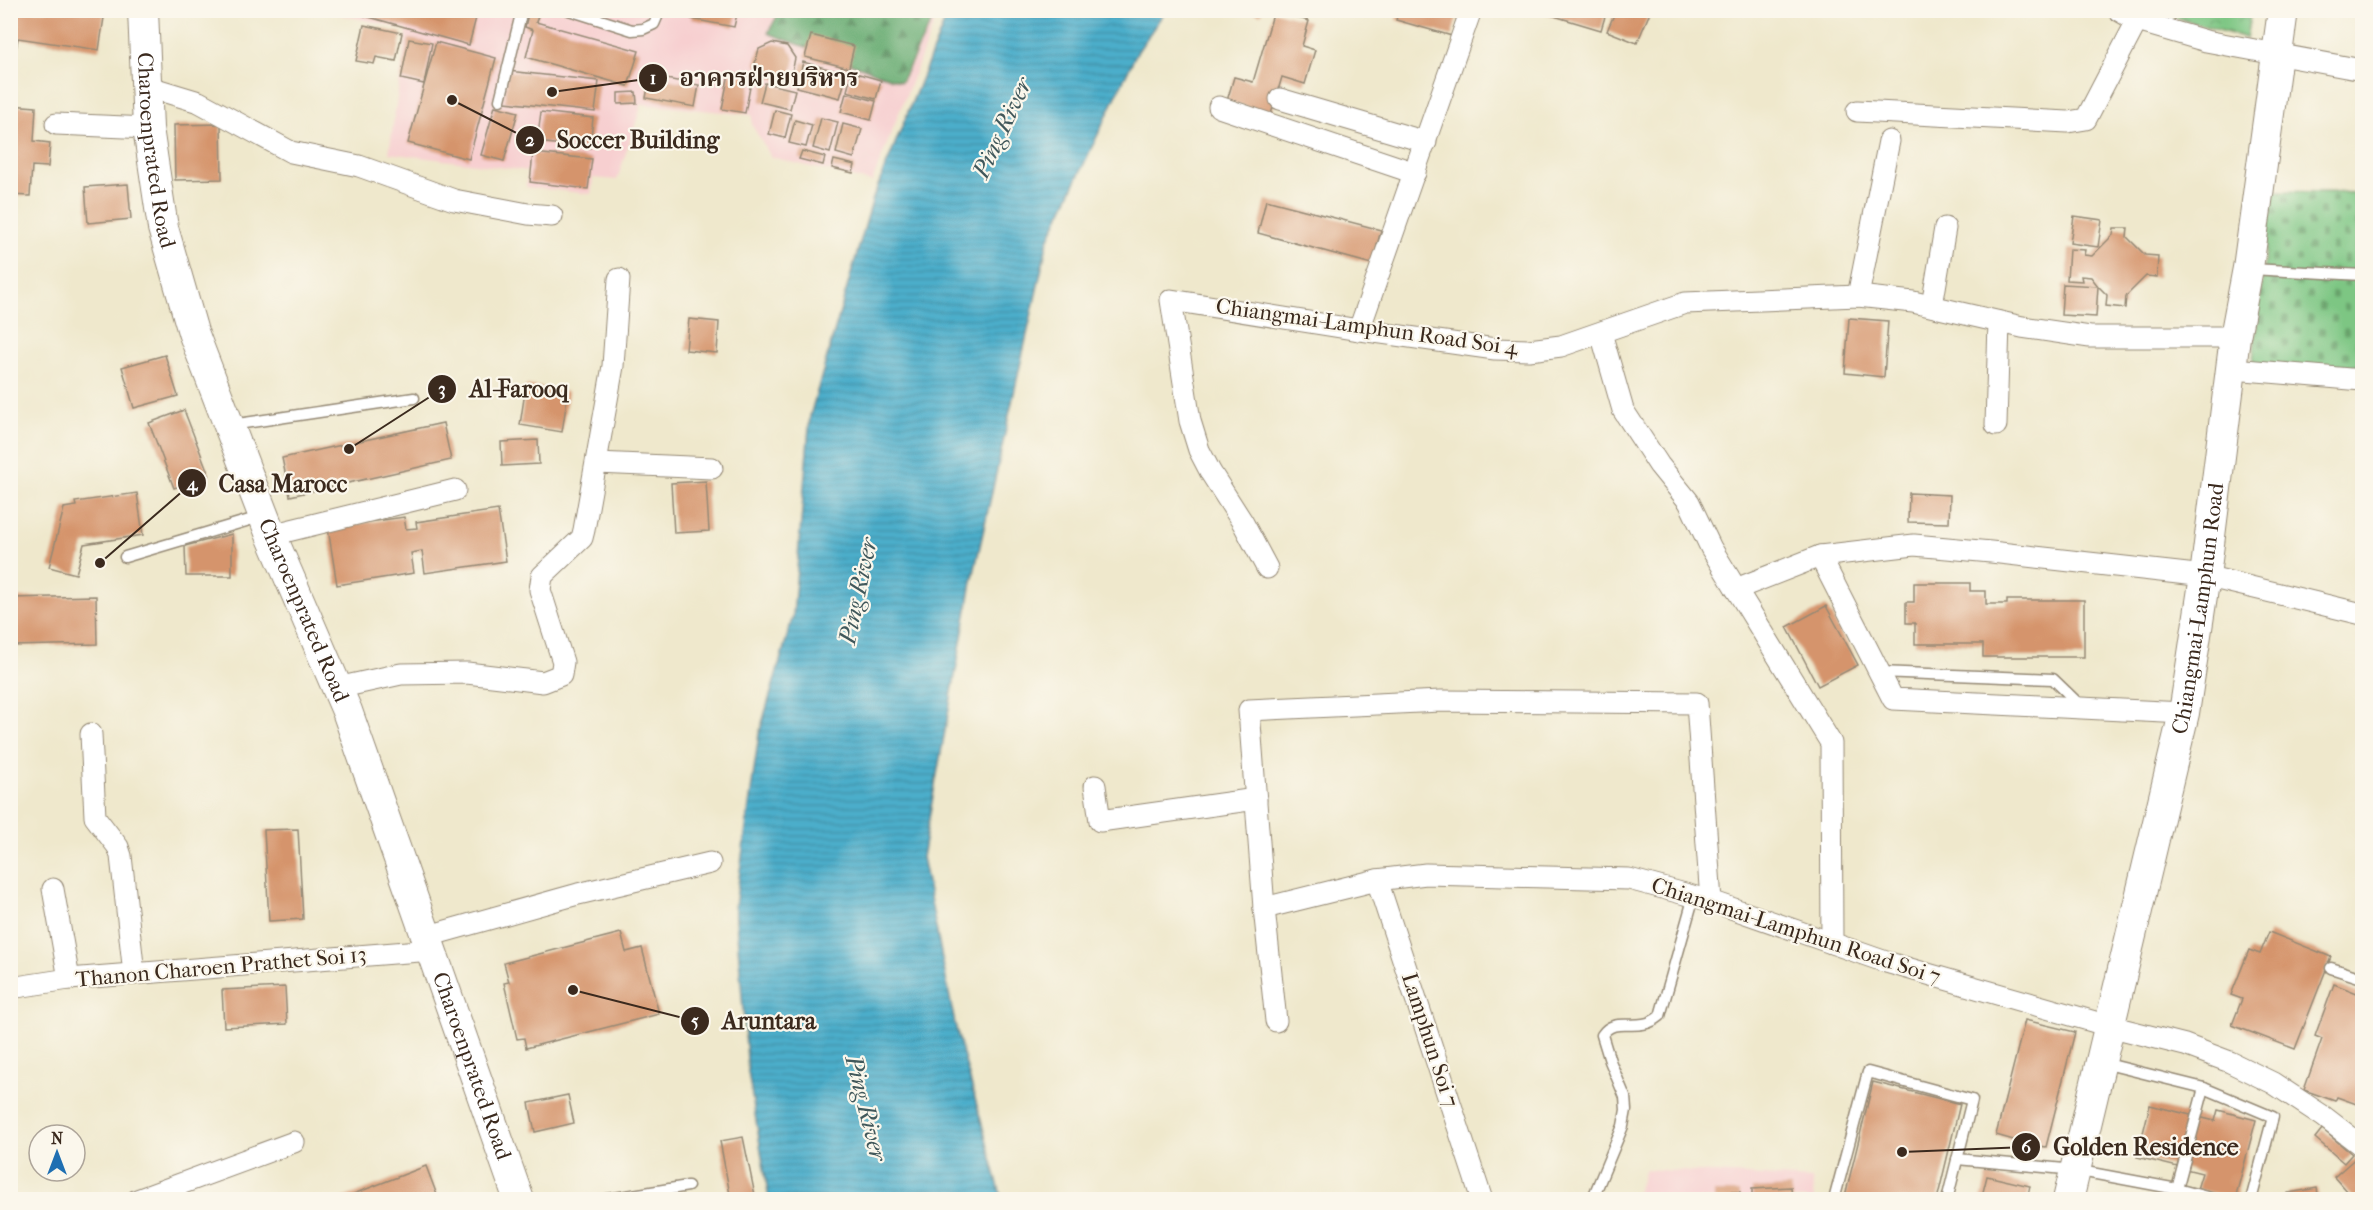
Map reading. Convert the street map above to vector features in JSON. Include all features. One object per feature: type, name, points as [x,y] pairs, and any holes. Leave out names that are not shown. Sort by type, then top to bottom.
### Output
[{"type":"main road","name":"Charoenprated Road","points":[[143,10],[148,128],[163,228],[193,332],[267,526],[347,711],[519,1200]]},
{"type":"main road","name":"Chiangmai-Lamphun Road","points":[[2068,1200],[2184,713],[2205,576],[2233,369],[2235,337],[2248,268],[2283,10]]},
{"type":"street","points":[[1359,330],[1471,10]]},
{"type":"street","points":[[2118,10],[2137,21],[2206,41],[2362,70]]},
{"type":"street","points":[[1857,111],[2068,122],[2086,119],[2137,21]]},
{"type":"street","points":[[146,86],[199,102],[291,152],[359,166],[454,200],[528,214],[552,216]]},
{"type":"street","points":[[1280,99],[1426,142]]},
{"type":"street","points":[[1219,107],[1415,173]]},
{"type":"street","points":[[56,124],[148,128]]},
{"type":"street","points":[[1858,296],[1889,141]]},
{"type":"street","points":[[1932,306],[1945,228]]},
{"type":"street","points":[[337,688],[401,674],[467,673],[543,682],[561,675],[563,662],[540,590],[541,582],[542,576],[582,538],[613,366],[620,279]]},
{"type":"street","name":"Chiangmai-Lamphun Road Soi 4","points":[[1268,568],[1199,450],[1190,421],[1171,300],[1496,349],[1529,350],[1561,346],[1685,303],[1858,296],[1932,306],[1999,322],[2090,337],[2235,337]]},
{"type":"street","points":[[1996,425],[1999,322]]},
{"type":"street","points":[[1601,333],[1623,410],[1659,465],[1689,502],[1711,548],[1831,743],[1832,943]]},
{"type":"street","points":[[2233,369],[2362,380]]},
{"type":"street","points":[[597,463],[712,468]]},
{"type":"street","points":[[267,526],[455,490]]},
{"type":"street","points":[[1736,589],[1820,556],[1914,546],[1991,552],[2205,576],[2362,614]]},
{"type":"street","points":[[1820,556],[1893,699],[2184,713]]},
{"type":"street","points":[[1276,1021],[1264,908],[1249,710],[1441,701],[1697,703],[1702,898]]},
{"type":"street","points":[[91,734],[95,818],[118,847],[121,855],[134,974]]},
{"type":"street","points":[[1095,786],[1100,821],[1256,799]]},
{"type":"street","name":"Thanon Charoen Prathet Soi 13","points":[[10,988],[69,979],[430,943],[578,894],[710,863]]},
{"type":"street","name":"Chiangmai-Lamphun Road Soi 7","points":[[1264,908],[1377,880],[1426,874],[1629,879],[1702,898],[1886,962],[2109,1026],[2185,1045],[2230,1062],[2273,1083],[2323,1116],[2362,1146]]},
{"type":"street","name":"Lamphun Soi 7","points":[[1377,880],[1482,1200]]},
{"type":"street","points":[[52,889],[69,979]]},
{"type":"street","points":[[137,1200],[294,1142]]},
{"type":"lane","points":[[500,100],[522,10]]},
{"type":"lane","points":[[569,10],[632,30],[643,29],[654,24],[660,10]]},
{"type":"lane","points":[[2248,268],[2362,274]]},
{"type":"lane","points":[[228,425],[414,398]]},
{"type":"lane","points":[[125,557],[267,526]]},
{"type":"lane","points":[[1879,672],[2053,680],[2083,709]]},
{"type":"lane","points":[[1592,1200],[1623,1126],[1626,1110],[1625,1096],[1602,1035],[1613,1025],[1643,1026],[1652,1023],[1660,1016],[1702,898]]},
{"type":"lane","points":[[2331,968],[2362,978]]},
{"type":"lane","points":[[2100,1062],[2204,1088],[2273,1117],[2250,1200]]},
{"type":"lane","points":[[1834,1200],[1868,1072],[1972,1100],[1947,1200]]},
{"type":"lane","points":[[2177,1189],[2204,1088]]},
{"type":"lane","points":[[1957,1159],[2075,1170],[2177,1189],[2218,1200]]},
{"type":"lane","points":[[602,1200],[688,1186]]},
{"type":"shaded area","points":[[326,11],[939,11],[872,182],[771,157],[752,125],[752,115],[642,104],[617,180],[593,178],[591,194],[526,187],[528,171],[389,153],[407,30]]},
{"type":"shaded area","points":[[1645,1169],[1812,1179],[1814,1199],[1634,1200]]},
{"type":"green space","points":[[2251,10],[2246,38],[2153,11]]},
{"type":"green space","points":[[780,11],[937,11],[901,82],[768,33]]},
{"type":"green space","points":[[2273,191],[2362,193],[2362,376],[2252,367]]},
{"type":"water","name":"Ping River","points":[[949,11],[1165,11],[1136,54],[1048,240],[972,582],[922,857],[955,1024],[1002,1199],[769,1199],[748,1072],[735,907],[759,734],[793,616],[810,416],[873,198]]},
{"type":"building","points":[[10,10],[105,11],[99,50],[18,38],[14,62],[10,61]]},
{"type":"building","points":[[344,10],[478,10],[469,45]]},
{"type":"building","points":[[529,10],[540,10],[536,22],[639,51],[628,86],[526,57],[533,30],[525,27]]},
{"type":"building","points":[[693,10],[722,10],[737,14],[734,27],[691,19]]},
{"type":"building","points":[[1248,10],[1262,10],[1261,15]]},
{"type":"building","points":[[1399,10],[1459,10],[1452,36],[1396,20]]},
{"type":"building","points":[[1534,10],[1607,10],[1601,30]]},
{"type":"building","points":[[1616,10],[1651,10],[1637,43],[1607,31]]},
{"type":"building","points":[[1274,11],[1309,21],[1302,46],[1315,50],[1305,84],[1282,77],[1271,114],[1227,101],[1234,77],[1253,82]]},
{"type":"building","points":[[364,25],[402,33],[396,61],[376,57],[374,64],[356,61]]},
{"type":"building","points":[[811,35],[854,46],[849,68],[805,57]]},
{"type":"building","points":[[409,39],[432,43],[424,84],[401,79]]},
{"type":"building","points":[[436,42],[496,58],[469,159],[408,143]]},
{"type":"building","points":[[772,43],[787,46],[795,58],[792,73],[778,80],[764,76],[755,63],[759,49]]},
{"type":"building","points":[[803,62],[847,74],[840,98],[797,87]]},
{"type":"building","points":[[508,71],[599,81],[595,112],[505,102]]},
{"type":"building","points":[[852,72],[881,80],[876,99],[847,91]]},
{"type":"building","points":[[729,73],[752,77],[745,113],[722,109]]},
{"type":"building","points":[[650,76],[699,85],[695,107],[646,98]]},
{"type":"building","points":[[765,83],[795,90],[790,109],[760,102]]},
{"type":"building","points":[[636,92],[637,103],[618,104],[618,93]]},
{"type":"building","points":[[846,93],[876,101],[871,120],[841,112]]},
{"type":"building","points":[[10,105],[36,107],[34,141],[50,143],[48,167],[32,166],[30,196],[10,195]]},
{"type":"building","points":[[495,106],[518,112],[504,161],[481,155]]},
{"type":"building","points":[[775,110],[791,114],[785,138],[769,134]]},
{"type":"building","points":[[541,112],[593,118],[590,148],[537,142]]},
{"type":"building","points":[[821,118],[838,122],[830,153],[813,148]]},
{"type":"building","points":[[795,120],[812,125],[806,147],[789,143]]},
{"type":"building","points":[[221,124],[222,179],[175,180],[174,125]]},
{"type":"building","points":[[843,124],[862,129],[854,158],[836,153]]},
{"type":"building","points":[[802,151],[825,157],[823,165],[799,159]]},
{"type":"building","points":[[533,153],[592,159],[588,189],[530,182]]},
{"type":"building","points":[[834,160],[855,165],[853,173],[832,168]]},
{"type":"building","points":[[128,184],[131,219],[88,223],[85,187]]},
{"type":"building","points":[[1266,200],[1381,230],[1372,264],[1258,233]]},
{"type":"building","points":[[2074,216],[2102,220],[2098,247],[2070,243]]},
{"type":"building","points":[[2114,228],[2128,228],[2127,237],[2145,255],[2158,256],[2157,277],[2146,276],[2126,296],[2125,308],[2106,306],[2107,295],[2091,277],[2081,276],[2082,281],[2067,280],[2069,249],[2085,250],[2084,255],[2092,256],[2113,235]]},
{"type":"building","points":[[2063,284],[2098,286],[2096,317],[2061,315]]},
{"type":"building","points":[[1849,318],[1888,321],[1884,377],[1845,373]]},
{"type":"building","points":[[689,319],[719,322],[717,353],[686,350]]},
{"type":"building","points":[[165,355],[178,396],[134,408],[122,367]]},
{"type":"building","points":[[526,385],[568,392],[562,432],[520,425]]},
{"type":"building","points":[[184,410],[209,475],[174,488],[149,423]]},
{"type":"building","points":[[443,423],[451,460],[290,496],[282,458]]},
{"type":"building","points":[[538,440],[539,464],[502,466],[501,442]]},
{"type":"building","points":[[706,481],[709,531],[674,533],[671,483]]},
{"type":"building","points":[[137,493],[143,535],[84,544],[76,574],[49,567],[64,508],[76,506],[75,502]]},
{"type":"building","points":[[1909,493],[1950,495],[1949,523],[1908,522]]},
{"type":"building","points":[[498,510],[506,561],[425,573],[422,551],[411,553],[414,573],[337,585],[328,528],[404,517],[406,529],[417,528],[416,522]]},
{"type":"building","points":[[232,534],[232,576],[186,576],[185,546]]},
{"type":"building","points":[[1914,583],[1970,583],[1970,591],[1986,591],[1986,604],[2007,604],[2007,600],[2084,600],[2084,657],[1983,657],[1983,644],[1915,644],[1915,623],[1906,623],[1906,602],[1914,602]]},
{"type":"building","points":[[96,596],[97,644],[10,646],[10,598]]},
{"type":"building","points":[[1826,606],[1858,665],[1818,686],[1787,627]]},
{"type":"building","points":[[298,829],[303,919],[269,921],[264,830]]},
{"type":"building","points":[[2269,932],[2331,957],[2295,1049],[2232,1025],[2242,999],[2231,995],[2249,950],[2260,954]]},
{"type":"building","points":[[621,933],[626,952],[642,948],[659,1014],[526,1048],[524,1038],[517,1039],[504,983],[509,982],[504,963]]},
{"type":"building","points":[[2334,984],[2362,995],[2362,1106],[2337,1097],[2335,1101],[2304,1090],[2322,1039],[2315,1036]]},
{"type":"building","points":[[285,987],[287,1024],[224,1027],[222,990]]},
{"type":"building","points":[[2025,1020],[2075,1032],[2046,1147],[2039,1146],[2036,1158],[2014,1152],[2017,1141],[1996,1135]]},
{"type":"building","points":[[1873,1082],[1960,1104],[1937,1200],[1844,1200]]},
{"type":"building","points":[[568,1095],[574,1123],[535,1132],[529,1103]]},
{"type":"building","points":[[2150,1105],[2215,1121],[2218,1110],[2256,1120],[2235,1199],[2197,1189],[2202,1173],[2137,1157]]},
{"type":"building","points":[[2322,1129],[2352,1154],[2344,1163],[2315,1138]]},
{"type":"building","points":[[743,1137],[756,1200],[731,1200],[720,1141]]},
{"type":"building","points":[[2359,1155],[2362,1159],[2362,1200],[2354,1200],[2334,1177]]},
{"type":"building","points":[[426,1166],[437,1195],[423,1200],[338,1200]]},
{"type":"building","points":[[1987,1176],[2030,1186],[2027,1200],[1981,1200]]},
{"type":"building","points":[[1791,1187],[1792,1200],[1752,1200],[1752,1189]]},
{"type":"building","points":[[2317,1188],[2319,1200],[2289,1200],[2288,1193]]},
{"type":"building","points":[[1714,1192],[1740,1192],[1740,1200],[1714,1200]]},
{"type":"place","name":"อาคารฝ่ายบริหาร","points":[[552,92]]},
{"type":"place","name":"Soccer Building","points":[[452,100]]},
{"type":"place","name":"Al-Farooq","points":[[349,449]]},
{"type":"place","name":"Casa Marocc","points":[[100,563]]},
{"type":"place","name":"Aruntara","points":[[573,990]]},
{"type":"place","name":"Golden Residence","points":[[1902,1152]]}]
